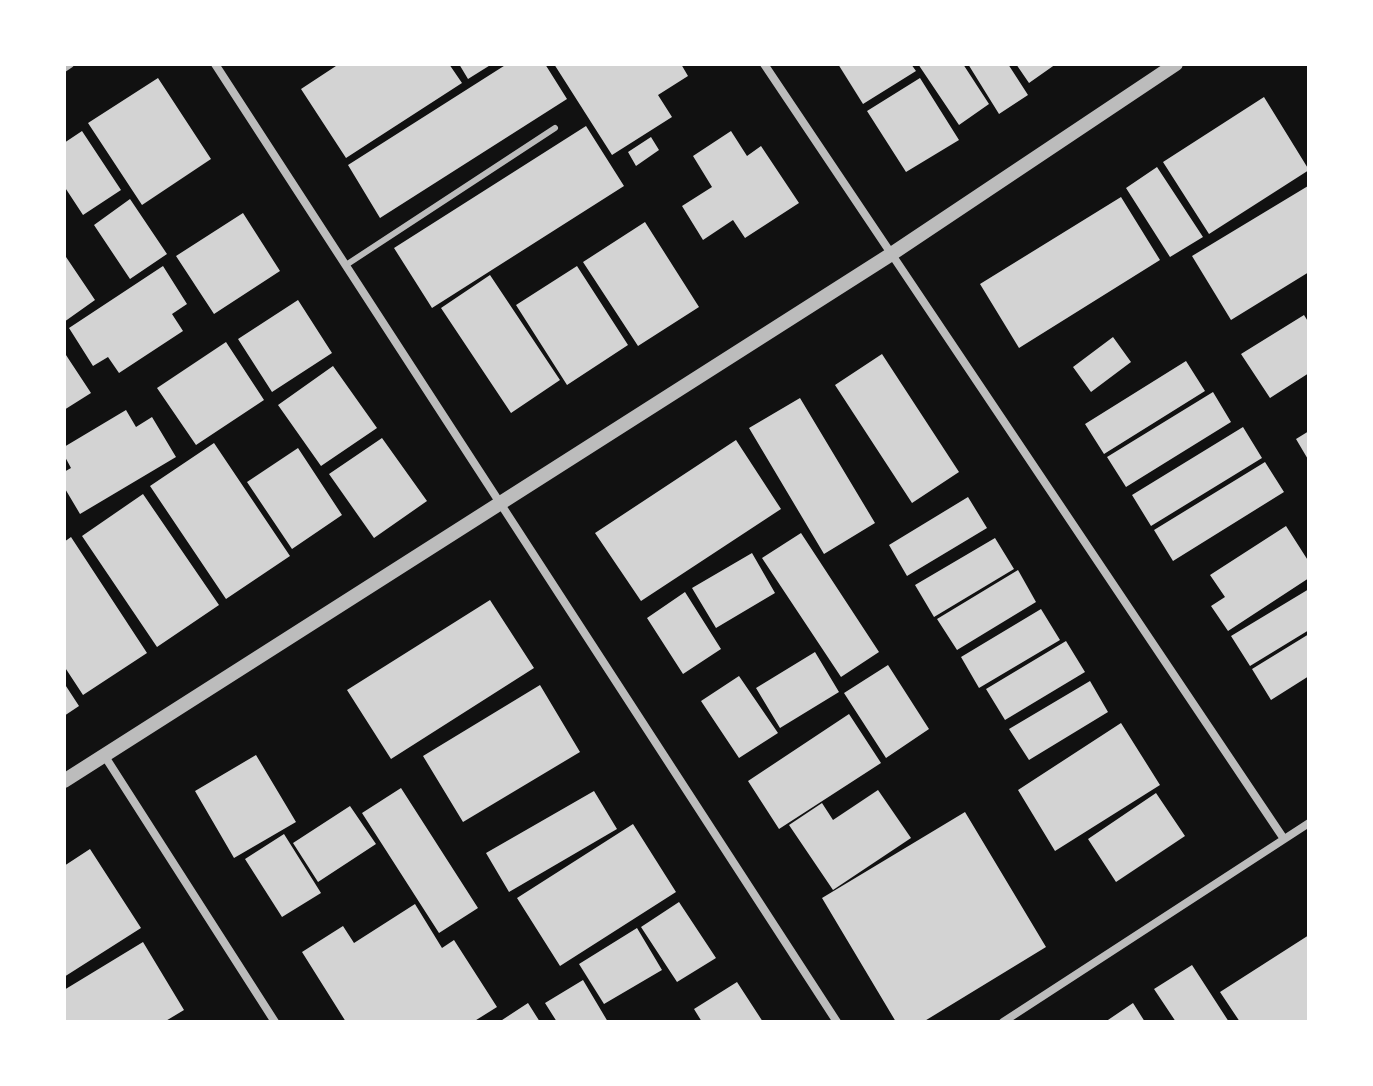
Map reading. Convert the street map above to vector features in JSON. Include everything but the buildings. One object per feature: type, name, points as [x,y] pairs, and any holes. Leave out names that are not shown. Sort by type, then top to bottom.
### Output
[{"type":"street","points":[[64,68],[70,64]]},
{"type":"street","points":[[215,64],[837,1022]]},
{"type":"street","points":[[764,64],[1284,839]]},
{"type":"street","points":[[64,781],[890,255],[1176,64]]},
{"type":"street","points":[[104,755],[275,1022]]},
{"type":"street","points":[[1003,1022],[1309,823]]},
{"type":"lane","points":[[346,265],[555,128]]}]
